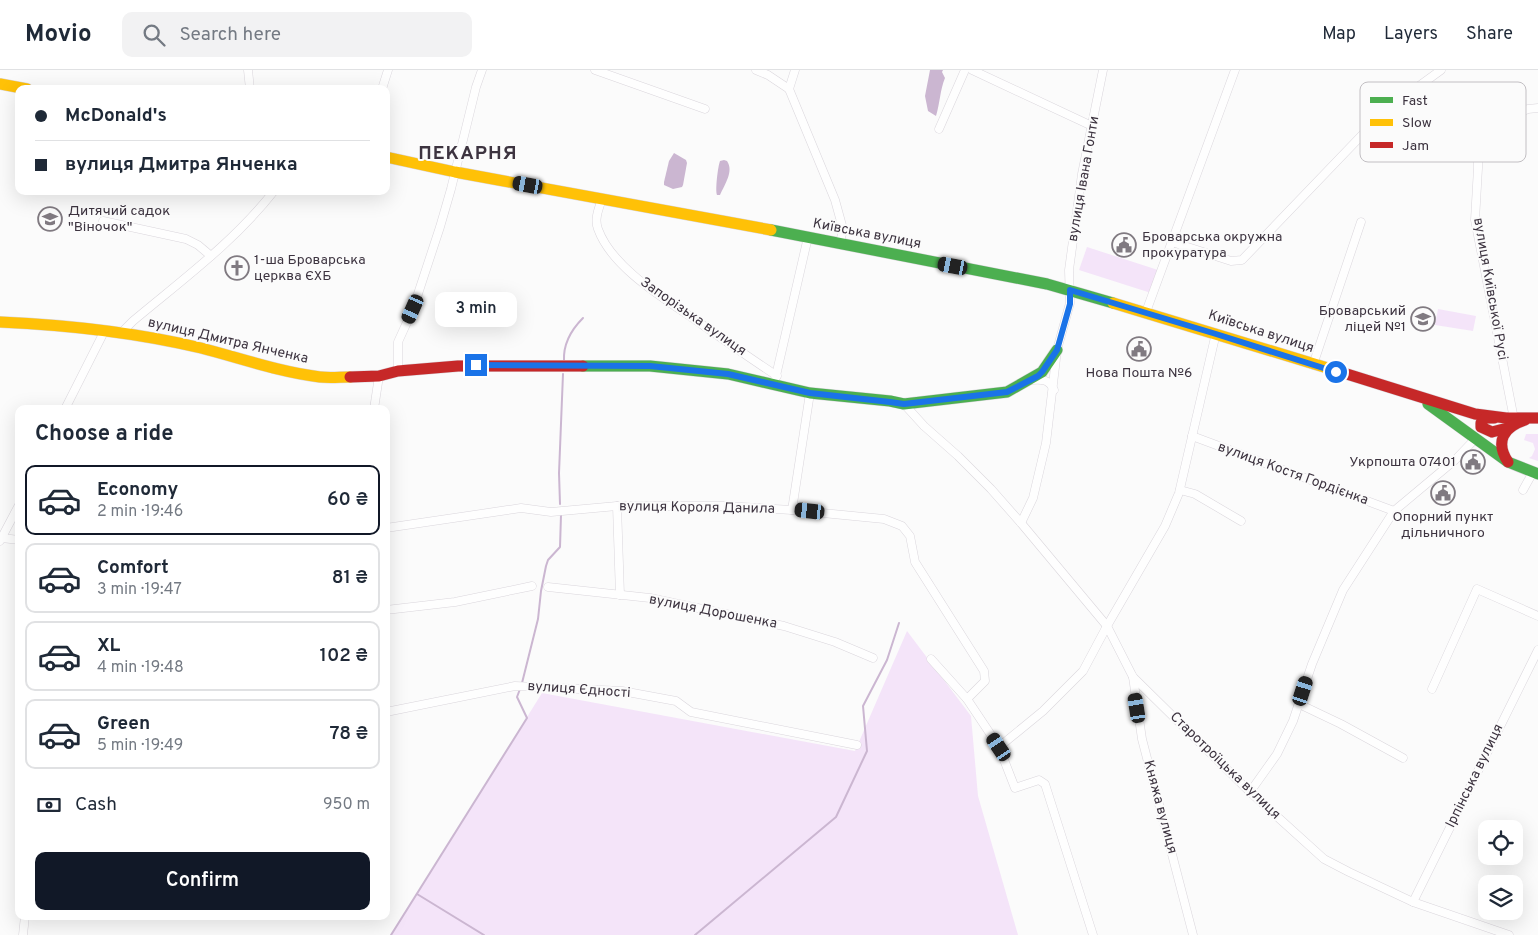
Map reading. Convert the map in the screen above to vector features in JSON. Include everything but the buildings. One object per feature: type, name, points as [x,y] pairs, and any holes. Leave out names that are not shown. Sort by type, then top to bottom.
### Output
[{"type":"main road","points":[[0,84],[15,87]]},
{"type":"main road","name":"Київська вулиця","points":[[390,158],[455,172],[808,237],[1070,290],[1420,398],[1494,418],[1485,418],[1481,423],[1481,427],[1487,432],[1494,433],[1512,423]]},
{"type":"main road","name":"вулиця Дмитра Янченка","points":[[0,322],[51,324],[122,332],[200,348],[295,374],[322,377],[379,376],[398,372],[458,366],[650,366],[775,380],[810,393],[904,404],[1007,392],[1042,372],[1057,350]]},
{"type":"main road","points":[[1420,398],[1508,462],[1536,473]]},
{"type":"main road","points":[[1508,462],[1502,453],[1501,444],[1504,435],[1512,423],[1533,418]]},
{"type":"street","points":[[248,70],[250,85]]},
{"type":"street","points":[[383,85],[388,70]]},
{"type":"street","points":[[398,372],[398,342],[416,300],[440,226],[482,70]]},
{"type":"street","points":[[595,70],[705,109]]},
{"type":"street","points":[[756,70],[768,75],[789,89],[835,200],[843,229],[840,244]]},
{"type":"street","points":[[789,89],[795,70]]},
{"type":"street","points":[[940,129],[965,70]]},
{"type":"street","points":[[972,70],[1092,126]]},
{"type":"street","name":"вулиця Івана Гонти","points":[[1021,523],[1033,498],[1046,443],[1054,390],[1054,368],[1057,350],[1070,304],[1069,270],[1082,174],[1103,70]]},
{"type":"street","points":[[1146,312],[1235,70]]},
{"type":"street","points":[[1424,82],[1441,70]]},
{"type":"street","points":[[1172,242],[1231,261],[1242,260],[1360,137]]},
{"type":"street","name":"вулиця Київської Русі","points":[[1478,162],[1475,220],[1512,423]]},
{"type":"street","points":[[122,332],[211,256],[256,214],[271,195]]},
{"type":"street","name":"Запорізька вулиця","points":[[602,199],[596,222],[604,240],[617,258],[641,283],[775,380]]},
{"type":"street","points":[[103,222],[186,239],[198,245],[211,256]]},
{"type":"street","points":[[1313,364],[1361,222]]},
{"type":"street","points":[[775,380],[808,237]]},
{"type":"street","points":[[68,405],[105,330]]},
{"type":"street","points":[[999,747],[1043,711],[1083,671],[1165,526],[1180,490],[1216,334]]},
{"type":"street","points":[[375,405],[379,376]]},
{"type":"street","points":[[1030,380],[1049,382],[1054,390]]},
{"type":"street","points":[[792,510],[810,393]]},
{"type":"street","name":"Старотроїцька вулиця","points":[[904,404],[924,426],[991,489],[1021,523],[1107,626],[1132,677],[1250,792],[1324,859],[1413,902],[1509,935]]},
{"type":"street","name":"вулиця Костя Гордієнка","points":[[1192,436],[1394,511]]},
{"type":"street","points":[[1250,792],[1277,754],[1293,722],[1312,664],[1343,590],[1394,511],[1455,460],[1476,438]]},
{"type":"street","points":[[1523,490],[1536,473]]},
{"type":"street","points":[[1180,490],[1195,494],[1241,521]]},
{"type":"street","points":[[617,506],[620,595]]},
{"type":"street","name":"вулиця Короля Данила","points":[[390,527],[521,508],[551,512],[617,506],[725,506],[884,519],[902,526],[910,536],[915,562],[984,671],[985,681],[967,699]]},
{"type":"street","points":[[15,513],[1,540],[15,540]]},
{"type":"street","points":[[390,610],[455,602],[532,586]]},
{"type":"street","name":"вулиця Дорошенка","points":[[548,587],[650,598],[784,626],[835,642],[873,658]]},
{"type":"street","points":[[1432,689],[1477,589],[1538,616]]},
{"type":"street","name":"Ірпінська вулиця","points":[[1413,902],[1538,650]]},
{"type":"street","points":[[931,659],[967,699],[999,747],[1015,788],[1039,780],[1045,784],[1093,935]]},
{"type":"street","name":"Княжа вулиця","points":[[1132,677],[1142,738],[1193,935]]},
{"type":"street","name":"вулиця Єдності","points":[[390,711],[515,686],[622,691],[676,701],[690,712],[857,745]]},
{"type":"street","points":[[1299,704],[1341,724],[1403,758]]},
{"type":"street","points":[[23,935],[25,920]]},
{"type":"shaded area","points":[[930,70],[943,70],[945,78],[936,116],[928,111],[925,96]]},
{"type":"shaded area","points":[[674,153],[686,160],[687,163],[682,187],[673,189],[664,185],[664,182],[669,161]]},
{"type":"shaded area","points":[[720,161],[727,161],[730,169],[720,195],[717,195],[718,168]]},
{"type":"shaded area","points":[[1087,247],[1158,270],[1151,293],[1079,270]]},
{"type":"shaded area","points":[[1438,309],[1476,316],[1473,331],[1435,325]]},
{"type":"shaded area","points":[[1526,434],[1538,434],[1538,461],[1529,458],[1535,449],[1533,443],[1524,440]]},
{"type":"shaded area","points":[[907,631],[971,716],[978,796],[1018,935],[391,935],[542,693],[855,751]]},
{"type":"waterway","points":[[564,361],[565,348],[569,337],[583,318]]},
{"type":"waterway","points":[[560,504],[559,473],[563,374]]},
{"type":"waterway","points":[[522,683],[538,619],[546,566],[548,560],[560,547],[561,515]]},
{"type":"waterway","points":[[695,935],[836,817],[867,751],[863,706],[887,660],[899,623]]},
{"type":"waterway","points":[[391,935],[527,718],[517,697],[520,689]]},
{"type":"waterway","points":[[417,894],[484,935]]},
{"type":"traffic: fast","points":[[771,230],[1047,284],[1113,303]]},
{"type":"traffic: fast","points":[[583,366],[650,366],[728,374],[810,393],[904,404],[1007,392],[1042,372],[1057,350]]},
{"type":"traffic: fast","points":[[1428,404],[1508,462],[1538,474]]},
{"type":"traffic: slow","points":[[0,84],[15,87]]},
{"type":"traffic: slow","points":[[390,158],[455,172],[771,230]]},
{"type":"traffic: slow","points":[[1113,303],[1334,370]]},
{"type":"traffic: slow","points":[[0,322],[76,327],[126,334],[176,342],[305,375],[350,377]]},
{"type":"traffic: jam","points":[[350,377],[379,376],[398,371],[458,366],[583,366]]},
{"type":"traffic: jam","points":[[1334,370],[1475,414],[1506,418],[1538,418]]},
{"type":"traffic: jam","points":[[1494,418],[1485,418],[1481,423],[1481,427],[1492,432],[1511,427]]},
{"type":"traffic: jam","points":[[1508,462],[1502,448],[1503,436],[1511,427],[1525,420]]},
{"type":"place","name":"Дитячий садок \"Віночок\"","points":[[50,219]]},
{"type":"place","name":"Броварська окружна прокуратура","points":[[1124,245]]},
{"type":"place","name":"1-ша Броварська церква ЄХБ","points":[[237,268]]},
{"type":"place","name":"Броварський ліцей №1","points":[[1423,319]]},
{"type":"place","name":"Нова Пошта №6","points":[[1139,349]]},
{"type":"place","name":"Укрпошта 07401","points":[[1473,462]]},
{"type":"place","name":"Опорний пункт дільничного","points":[[1443,493]]},
{"type":"district","name":"ПЕКАРНЯ","points":[[468,154]]},
{"type":"route","points":[[476,365],[650,366],[728,374],[810,393],[904,404],[984,395],[1007,392],[1042,372],[1057,350],[1070,304],[1070,290],[1336,372]]}]
